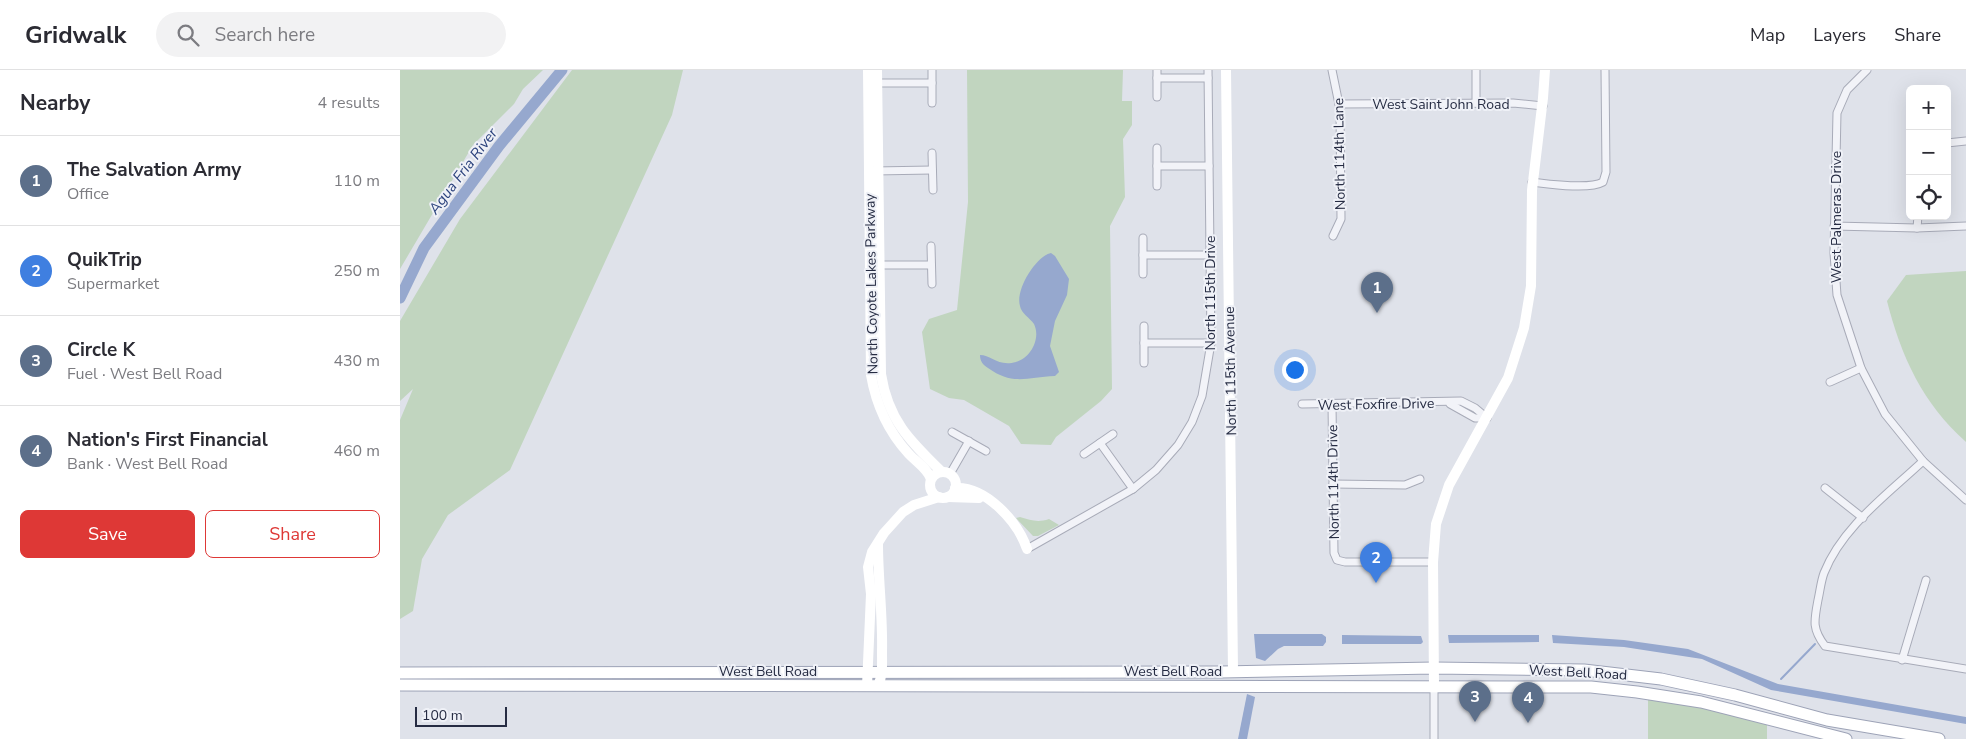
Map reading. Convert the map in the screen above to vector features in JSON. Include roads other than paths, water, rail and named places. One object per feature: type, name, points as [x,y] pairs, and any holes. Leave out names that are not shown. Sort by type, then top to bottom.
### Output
[{"type":"main road","name":"West Bell Road","points":[[400,673],[1036,672],[1434,668],[1584,670],[1647,676],[1718,690],[1836,722],[1939,739]]},
{"type":"main road","points":[[1060,686],[1067,678],[1113,677],[1128,671]]},
{"type":"main road","points":[[1139,686],[1154,679],[1224,679],[1233,671]]},
{"type":"main road","points":[[966,685],[987,679],[1030,679],[1036,672]]},
{"type":"main road","name":"West Bell Road","points":[[400,685],[1434,686],[1591,688],[1637,692],[1701,702],[1846,739]]},
{"type":"street","name":"North Coyote Lakes Parkway","points":[[868,70],[872,83],[874,265],[880,364],[885,395],[905,435],[946,473]]},
{"type":"street","name":"North Coyote Lakes Parkway","points":[[872,83],[877,70]]},
{"type":"street","points":[[932,70],[932,103]]},
{"type":"street","points":[[1157,70],[1157,97]]},
{"type":"street","name":"North 115th Drive","points":[[1028,549],[1132,488],[1156,470],[1178,445],[1192,422],[1202,396],[1211,343],[1208,70]]},
{"type":"street","name":"North 115th Avenue","points":[[1226,70],[1233,671]]},
{"type":"street","name":"North 114th Lane","points":[[1332,70],[1340,104],[1341,219],[1332,236]]},
{"type":"street","points":[[1476,70],[1476,103]]},
{"type":"street","points":[[1434,739],[1434,562],[1436,524],[1449,485],[1487,418],[1512,368],[1528,309],[1532,274],[1532,182],[1543,106],[1544,70]]},
{"type":"street","points":[[1532,182],[1578,185],[1597,185],[1603,182],[1606,172],[1605,70]]},
{"type":"street","name":"West Palmeras Drive","points":[[1864,70],[1847,90],[1837,114],[1834,226],[1837,295],[1861,368],[1885,414],[1923,461],[1966,500]]},
{"type":"street","points":[[1157,78],[1208,78]]},
{"type":"street","points":[[872,83],[932,83]]},
{"type":"street","name":"West Saint John Road","points":[[1340,104],[1513,103],[1543,106]]},
{"type":"street","points":[[1951,143],[1966,141]]},
{"type":"street","points":[[1157,148],[1157,186]]},
{"type":"street","points":[[932,153],[933,190]]},
{"type":"street","points":[[1157,166],[1209,166]]},
{"type":"street","points":[[873,171],[932,170]]},
{"type":"street","points":[[1917,228],[1918,220]]},
{"type":"street","points":[[1834,226],[1917,228],[1966,226]]},
{"type":"street","points":[[1143,238],[1143,274]]},
{"type":"street","points":[[931,246],[932,284]]},
{"type":"street","points":[[1143,255],[1210,255]]},
{"type":"street","name":"North Coyote Lakes Parkway","points":[[874,265],[870,364],[876,397],[888,425],[898,440],[928,472],[937,491]]},
{"type":"street","points":[[874,265],[932,265]]},
{"type":"street","points":[[1144,326],[1144,363]]},
{"type":"street","points":[[1144,343],[1211,343]]},
{"type":"street","points":[[1830,382],[1861,368]]},
{"type":"street","name":"West Foxfire Drive","points":[[1302,404],[1449,403],[1461,401],[1487,418]]},
{"type":"street","name":"North 114th Drive","points":[[1332,404],[1334,553],[1336,560],[1345,562],[1434,562]]},
{"type":"street","points":[[952,432],[986,451]]},
{"type":"street","points":[[1084,454],[1113,434]]},
{"type":"street","points":[[946,473],[969,442]]},
{"type":"street","points":[[1100,444],[1132,488]]},
{"type":"street","points":[[1923,461],[1863,518],[1839,544],[1823,574],[1815,613],[1815,633],[1825,646],[1966,669]]},
{"type":"street","points":[[937,491],[935,474],[946,473],[955,480],[955,488]]},
{"type":"street","points":[[1333,484],[1405,485],[1420,479]]},
{"type":"street","points":[[873,686],[868,672],[871,594],[868,567],[872,552],[892,522],[914,505],[920,497],[937,491],[955,488],[972,491],[985,498],[1009,518],[1020,533],[1028,549]]},
{"type":"street","points":[[1825,488],[1863,518]]},
{"type":"street","points":[[937,491],[985,498]]},
{"type":"street","points":[[873,686],[882,671],[883,619],[879,587],[878,543]]},
{"type":"street","points":[[1902,660],[1913,617],[1926,580]]},
{"type":"water","points":[[1051,253],[1055,256],[1069,279],[1067,295],[1055,321],[1050,346],[1059,372],[1055,376],[1028,379],[1013,379],[997,374],[985,366],[981,361],[980,355],[1000,362],[1010,363],[1021,360],[1030,352],[1035,341],[1036,329],[1021,309],[1019,299],[1024,283],[1033,267],[1045,255]]},
{"type":"water","points":[[1254,634],[1322,634],[1326,637],[1326,642],[1323,646],[1284,646],[1265,661],[1256,658]]},
{"type":"water","points":[[1342,635],[1421,636],[1423,642],[1421,644],[1342,644]]},
{"type":"water","points":[[1448,635],[1539,635],[1539,642],[1449,643]]},
{"type":"water","points":[[1552,635],[1624,640],[1688,649],[1778,684],[1966,717],[1966,724],[1771,690],[1702,659],[1624,647],[1553,643]]},
{"type":"water","points":[[1247,694],[1255,697],[1247,739],[1238,739]]},
{"type":"waterway","name":"Agua Fria River","points":[[400,298],[424,248],[499,146],[562,70]]},
{"type":"waterway","points":[[1781,679],[1815,644]]},
{"type":"place","name":"The Salvation Army","points":[[1377,313]]},
{"type":"place","name":"QuikTrip","points":[[1376,583]]},
{"type":"place","name":"Circle K","points":[[1475,722]]},
{"type":"place","name":"Nation's First Financial","points":[[1528,723]]}]
